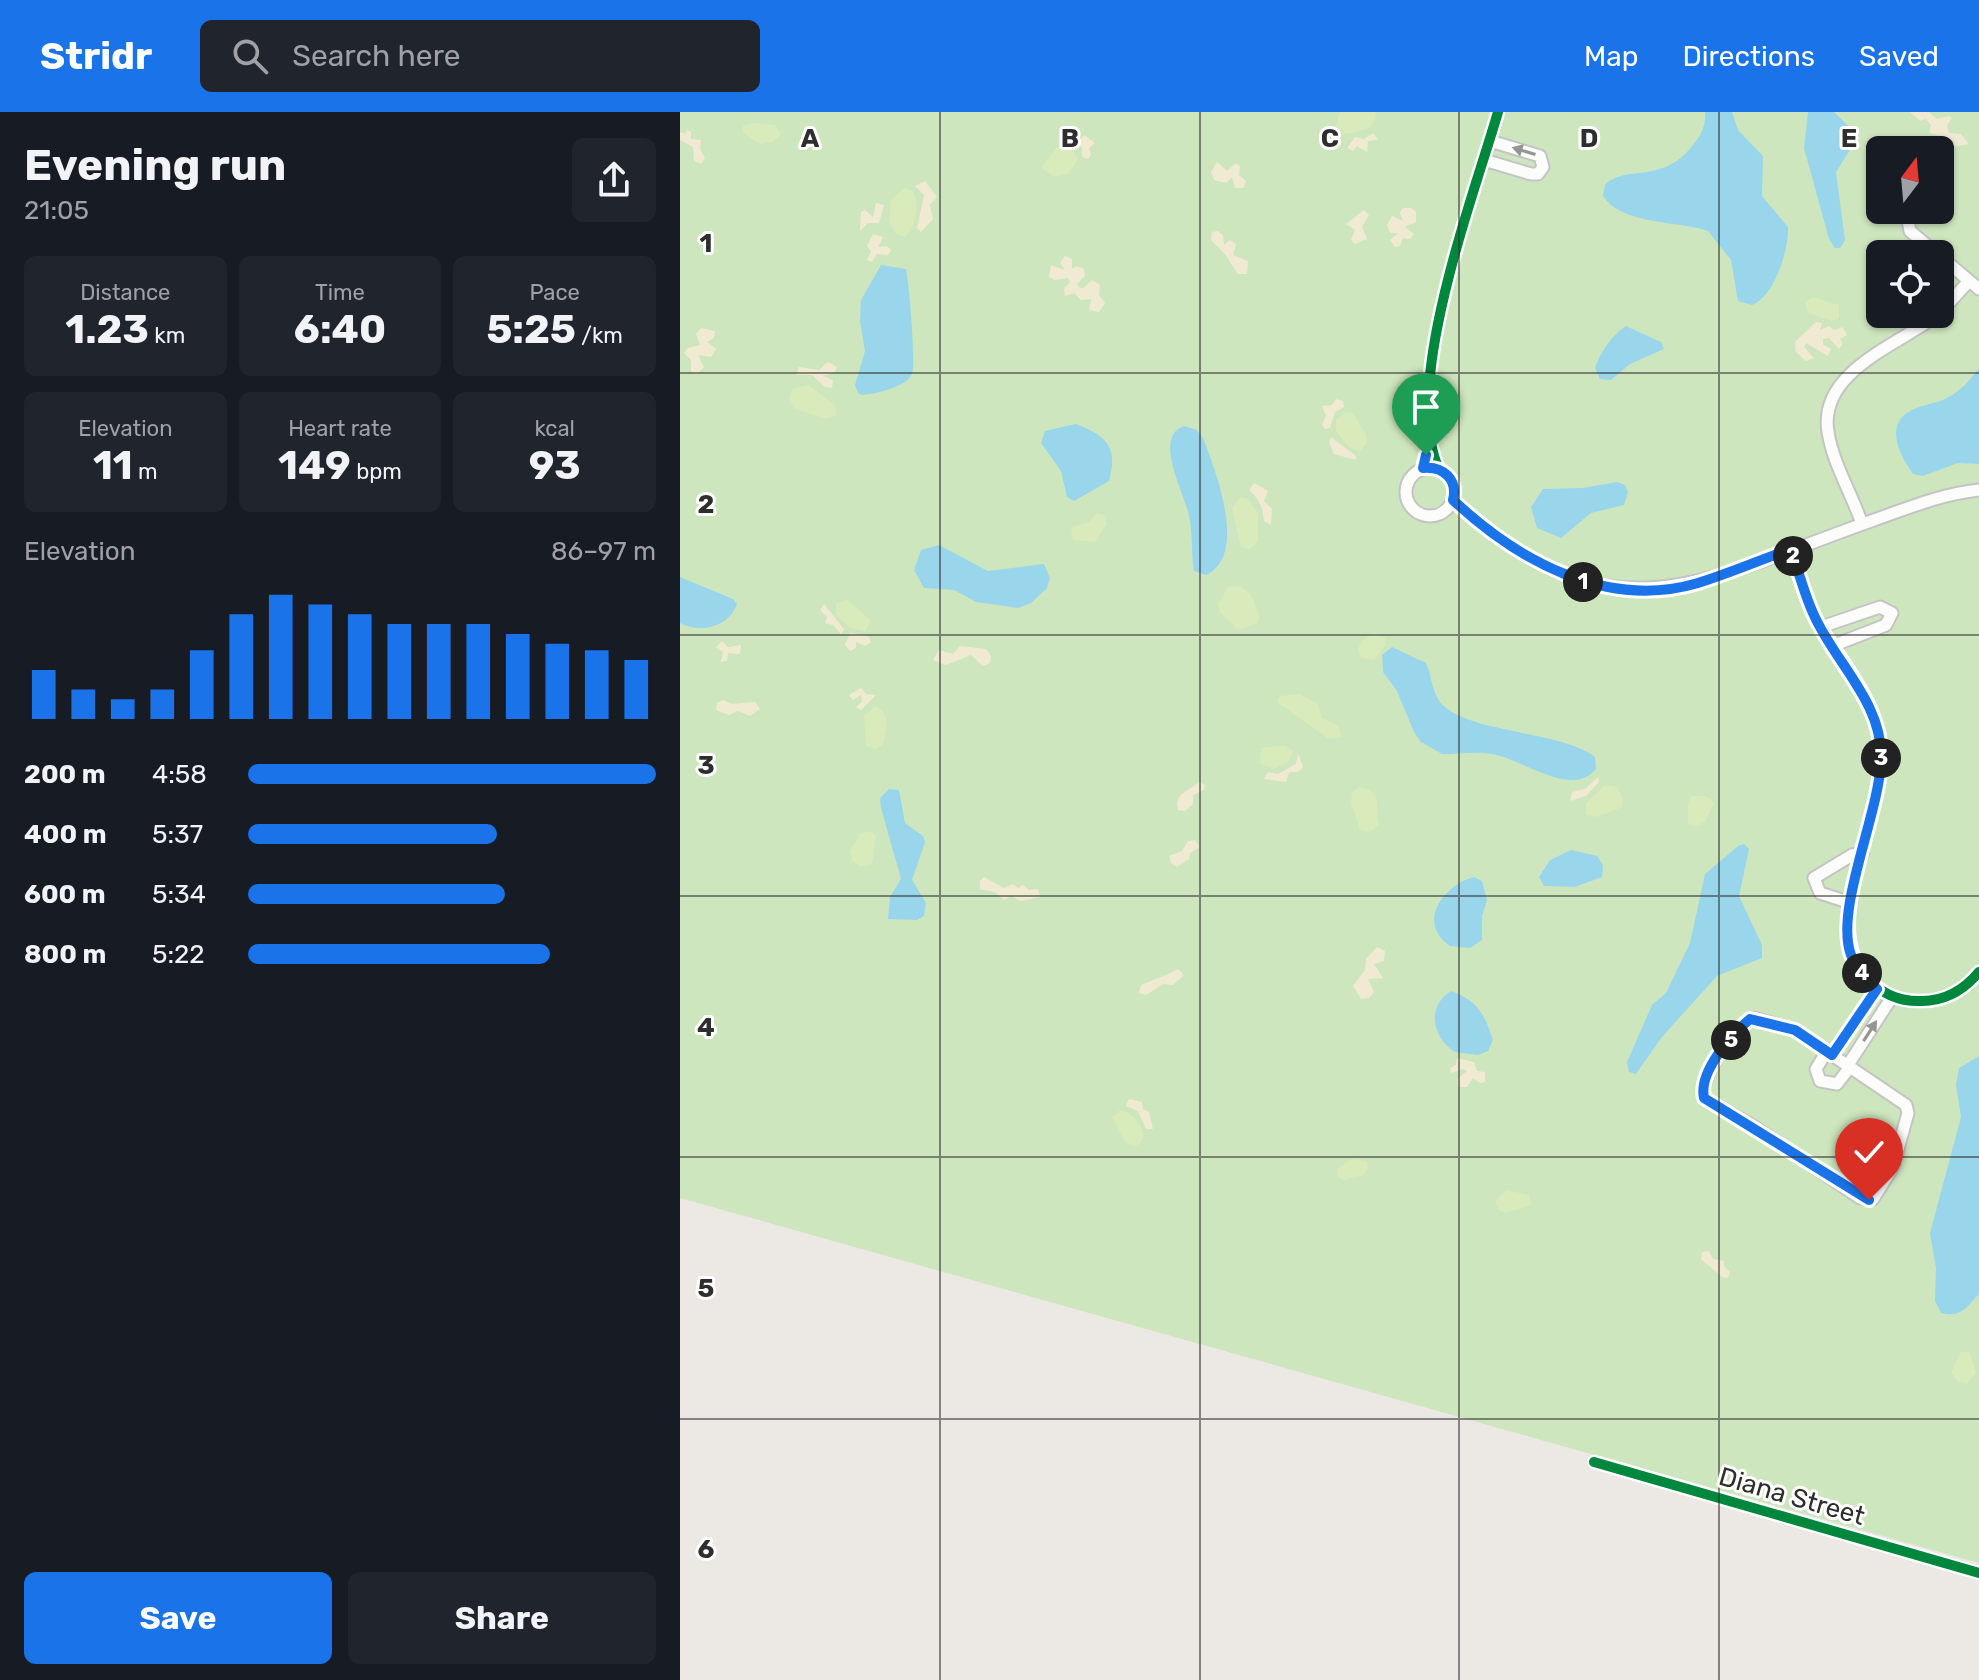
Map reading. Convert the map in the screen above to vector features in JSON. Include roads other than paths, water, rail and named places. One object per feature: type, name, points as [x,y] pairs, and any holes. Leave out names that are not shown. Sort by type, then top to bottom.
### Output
[{"type":"street","points":[[1498,112],[1431,353],[1430,445],[1423,468],[1408,482],[1408,502],[1424,515],[1444,512],[1479,524],[1567,576],[1615,589],[1671,588],[1697,583],[1931,500],[1979,490]]},
{"type":"street","points":[[1484,160],[1531,174],[1538,174],[1543,167],[1540,156],[1490,141]]},
{"type":"street","points":[[1909,224],[1910,231],[1921,240]]},
{"type":"street","points":[[1954,268],[1979,289]]},
{"type":"street","points":[[1954,298],[1969,281]]},
{"type":"street","points":[[1862,524],[1828,432],[1832,400],[1849,375],[1919,328]]},
{"type":"street","points":[[1430,445],[1439,469],[1453,482],[1453,500],[1444,512]]},
{"type":"street","points":[[1423,468],[1439,469]]},
{"type":"street","points":[[1453,500],[1479,524]]},
{"type":"street","points":[[1791,549],[1821,627],[1865,699],[1880,739],[1881,774],[1847,925],[1851,954],[1858,969],[1877,989],[1892,997],[1927,1001],[1949,996],[1962,989],[1979,972]]},
{"type":"street","points":[[1821,627],[1880,607],[1892,613],[1886,625],[1832,646]]},
{"type":"street","points":[[1851,903],[1820,893],[1814,878],[1852,855],[1863,853]]},
{"type":"street","points":[[1877,989],[1816,1069],[1820,1081],[1837,1084],[1892,997]]},
{"type":"street","points":[[1750,1019],[1795,1030],[1849,1066],[1901,1101],[1908,1113],[1893,1167],[1878,1195],[1869,1200],[1704,1098],[1704,1081],[1718,1056],[1750,1019]]},
{"type":"street","name":"Diana Street","points":[[1594,1462],[1979,1573]]},
{"type":"water","points":[[1705,112],[1732,112],[1738,130],[1763,156],[1762,196],[1788,227],[1786,247],[1774,282],[1752,305],[1738,301],[1731,260],[1708,231],[1637,217],[1623,212],[1603,196],[1605,185],[1613,179],[1657,170],[1680,158],[1700,134]]},
{"type":"water","points":[[1808,112],[1834,112],[1859,136],[1836,172],[1845,240],[1840,248],[1835,248],[1829,239],[1804,148]]},
{"type":"water","points":[[881,265],[906,269],[913,368],[909,379],[897,386],[862,395],[855,385],[865,351],[860,321],[861,300]]},
{"type":"water","points":[[1626,326],[1661,342],[1664,349],[1630,364],[1611,380],[1600,379],[1595,368],[1600,356],[1611,339]]},
{"type":"water","points":[[1979,368],[1979,464],[1958,463],[1923,476],[1913,474],[1899,450],[1898,423],[1912,410],[1957,392]]},
{"type":"water","points":[[1076,424],[1103,439],[1112,460],[1109,481],[1074,501],[1067,497],[1061,471],[1041,443],[1045,431]]},
{"type":"water","points":[[1184,426],[1197,430],[1203,438],[1225,511],[1225,550],[1219,565],[1206,575],[1194,571],[1189,516],[1170,454],[1175,432]]},
{"type":"water","points":[[1617,482],[1625,485],[1628,492],[1624,505],[1591,513],[1561,538],[1537,528],[1531,507],[1543,489],[1582,488]]},
{"type":"water","points":[[939,545],[988,571],[1044,564],[1050,578],[1047,588],[1031,603],[1018,608],[976,602],[954,590],[924,588],[914,570],[921,550]]},
{"type":"water","points":[[680,577],[733,599],[737,604],[733,612],[721,623],[705,628],[680,623]]},
{"type":"water","points":[[1392,647],[1426,663],[1438,699],[1450,710],[1467,719],[1579,748],[1595,757],[1596,769],[1586,777],[1560,779],[1504,757],[1473,753],[1442,754],[1421,742],[1397,691],[1383,672],[1382,655]]},
{"type":"water","points":[[889,789],[899,790],[905,823],[923,836],[925,842],[912,880],[926,903],[924,916],[917,920],[888,919],[890,897],[901,879],[881,808],[880,798]]},
{"type":"water","points":[[1744,844],[1749,849],[1739,896],[1762,945],[1762,958],[1717,976],[1662,1037],[1636,1074],[1629,1072],[1627,1062],[1652,1005],[1666,993],[1690,943],[1705,874]]},
{"type":"water","points":[[1571,850],[1597,856],[1603,865],[1602,877],[1575,887],[1544,886],[1539,877],[1550,860]]},
{"type":"water","points":[[1474,877],[1482,881],[1487,900],[1482,916],[1482,940],[1470,948],[1450,946],[1440,937],[1434,916],[1444,896],[1452,888]]},
{"type":"water","points":[[1451,991],[1468,999],[1483,1015],[1493,1040],[1488,1051],[1478,1055],[1455,1052],[1441,1039],[1435,1013],[1443,997]]},
{"type":"water","points":[[1979,1056],[1979,1294],[1963,1310],[1948,1314],[1941,1313],[1935,1301],[1936,1268],[1930,1233],[1961,1117],[1956,1085],[1959,1068]]}]
